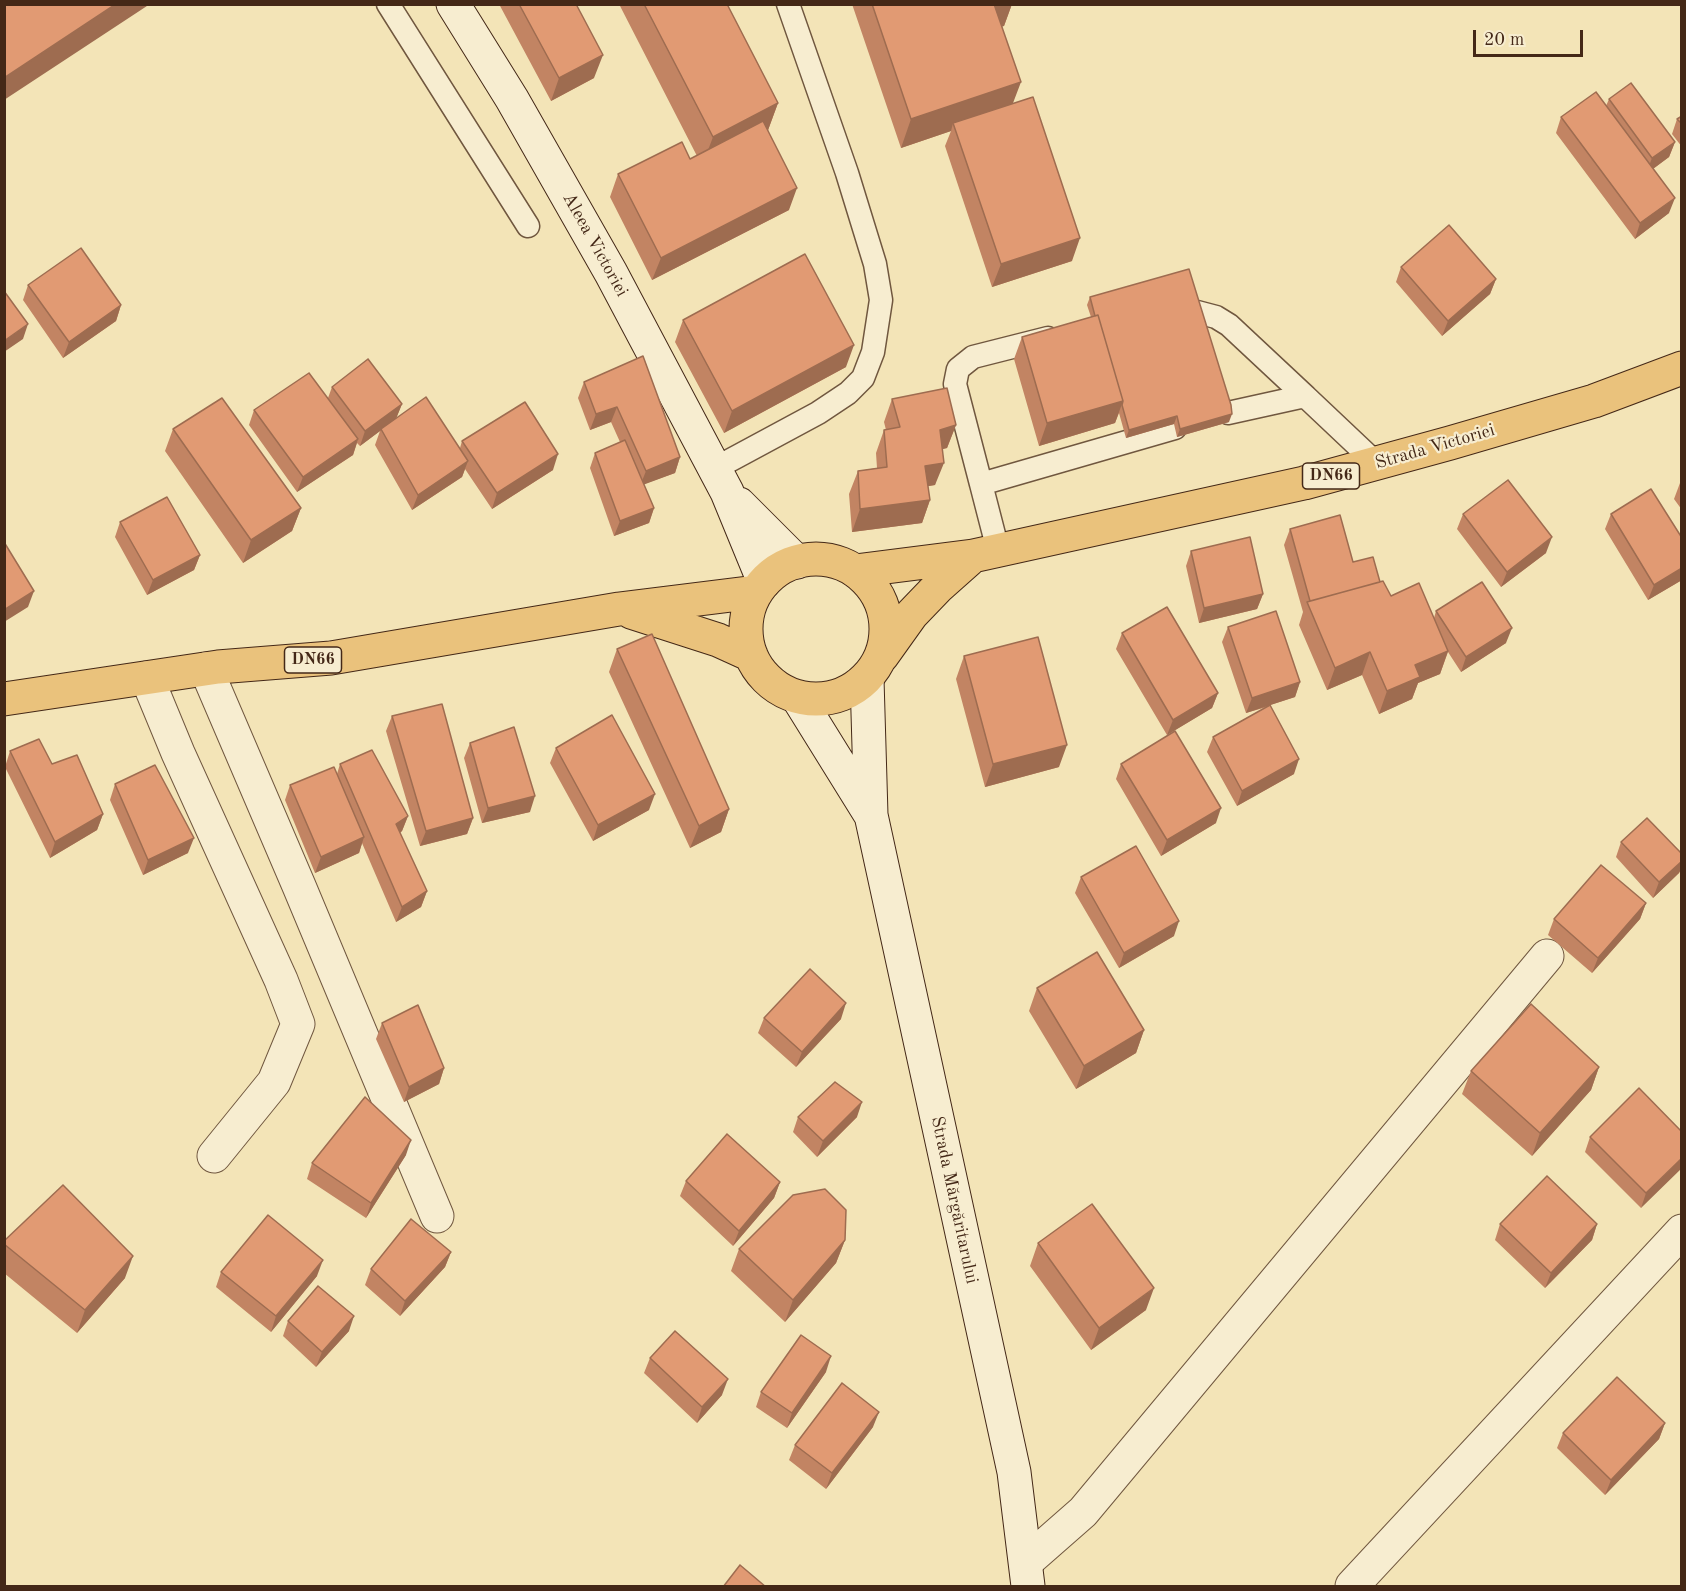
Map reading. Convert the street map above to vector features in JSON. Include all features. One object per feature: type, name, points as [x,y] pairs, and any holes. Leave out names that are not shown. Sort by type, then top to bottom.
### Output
[{"type":"main road","name":"Strada Victoriei","points":[[855,571],[986,553],[1304,483],[1594,401],[1682,368]]},
{"type":"main road","name":"Strada Victoriei","points":[[874,668],[912,614],[937,588],[986,553]]},
{"type":"main road","name":"DN66","points":[[817,559],[837,562],[855,571],[872,587],[883,610],[886,633],[874,668],[847,693],[823,699],[798,698],[778,689],[762,674],[751,655],[746,634],[748,612],[760,587],[780,569],[797,562],[817,559]]},
{"type":"main road","name":"DN66","points":[[4,699],[206,669],[331,658],[760,587]]},
{"type":"main road","name":"DN66","points":[[619,609],[718,640],[751,655]]},
{"type":"street","name":"Aleea Victoriei","points":[[453,4],[512,99],[568,196],[720,481],[760,587]]},
{"type":"street","name":"Aleea Victoriei","points":[[720,481],[797,562]]},
{"type":"street","name":"Strada Mărgăritarului","points":[[874,668],[871,815],[1014,1472],[1027,1574]]},
{"type":"street","points":[[206,669],[295,875],[437,1216]]},
{"type":"street","points":[[147,678],[183,764],[281,980],[298,1024],[274,1082],[214,1156]]},
{"type":"street","name":"Strada Mărgăritarului","points":[[798,698],[871,815]]},
{"type":"street","points":[[1027,1574],[1083,1512],[1547,956]]},
{"type":"street","points":[[1352,1587],[1682,1232]]},
{"type":"lane","points":[[388,4],[528,226]]},
{"type":"lane","points":[[720,481],[848,393],[863,378],[873,352],[881,300],[875,264],[847,173],[788,4]]},
{"type":"lane","points":[[1197,312],[1216,317],[1229,325],[1377,464]]},
{"type":"lane","points":[[986,553],[981,484],[956,384],[958,369],[973,357],[1072,332]]},
{"type":"lane","points":[[1228,413],[1305,396]]},
{"type":"lane","points":[[981,484],[1175,428]]},
{"type":"building","points":[[4,4],[116,4],[4,78]]},
{"type":"building","points":[[519,4],[576,4],[603,55],[559,78]]},
{"type":"building","points":[[644,4],[727,4],[778,103],[713,137]]},
{"type":"building","points":[[872,4],[994,4],[1021,82],[911,119]]},
{"type":"building","points":[[1631,83],[1675,142],[1652,158],[1609,99]]},
{"type":"building","points":[[1596,92],[1675,198],[1640,223],[1561,117]]},
{"type":"building","points":[[1033,97],[1080,238],[1001,264],[953,123]]},
{"type":"building","points":[[763,121],[797,188],[661,258],[618,174],[682,142],[690,159]]},
{"type":"building","points":[[1449,225],[1496,279],[1448,321],[1401,267]]},
{"type":"building","points":[[81,248],[121,305],[69,342],[28,285]]},
{"type":"building","points":[[805,254],[854,345],[732,411],[683,320]]},
{"type":"building","points":[[1189,269],[1232,414],[1180,429],[1177,416],[1129,430],[1098,315],[1095,316],[1090,297]]},
{"type":"building","points":[[4,291],[28,324],[4,341]]},
{"type":"building","points":[[1098,315],[1123,401],[1047,423],[1022,337]]},
{"type":"building","points":[[643,356],[680,457],[646,471],[617,407],[596,414],[584,382]]},
{"type":"building","points":[[368,359],[402,404],[365,431],[332,387]]},
{"type":"building","points":[[309,373],[358,439],[303,477],[254,410]]},
{"type":"building","points":[[947,388],[956,425],[940,430],[944,463],[925,466],[930,500],[860,509],[858,471],[887,467],[884,430],[900,427],[892,399]]},
{"type":"building","points":[[426,397],[468,461],[418,495],[381,429]]},
{"type":"building","points":[[222,398],[301,508],[251,540],[173,429]]},
{"type":"building","points":[[525,402],[558,454],[497,493],[462,441]]},
{"type":"building","points":[[625,440],[654,508],[620,521],[595,453]]},
{"type":"building","points":[[1508,480],[1552,537],[1507,572],[1463,514]]},
{"type":"building","points":[[1651,489],[1682,538],[1682,568],[1654,585],[1611,514]]},
{"type":"building","points":[[167,497],[200,555],[153,580],[120,522]]},
{"type":"building","points":[[1340,515],[1353,562],[1373,557],[1380,582],[1310,601],[1290,529]]},
{"type":"building","points":[[1250,537],[1263,594],[1204,608],[1191,551]]},
{"type":"building","points":[[4,542],[34,591],[4,610]]},
{"type":"building","points":[[1383,581],[1391,596],[1419,583],[1448,651],[1415,665],[1420,677],[1387,691],[1370,652],[1335,668],[1307,602]]},
{"type":"building","points":[[1482,582],[1512,628],[1466,657],[1436,611]]},
{"type":"building","points":[[1167,607],[1218,693],[1173,720],[1122,633]]},
{"type":"building","points":[[1276,611],[1300,682],[1252,698],[1228,627]]},
{"type":"building","points":[[652,634],[729,809],[699,826],[617,649]]},
{"type":"building","points":[[1038,637],[1067,745],[993,764],[964,656]]},
{"type":"building","points":[[442,704],[473,818],[426,831],[392,716]]},
{"type":"building","points":[[1270,705],[1299,759],[1242,791],[1213,737]]},
{"type":"building","points":[[612,715],[655,794],[598,825],[556,748]]},
{"type":"building","points":[[514,727],[535,796],[488,808],[470,743]]},
{"type":"building","points":[[1175,731],[1221,808],[1167,840],[1121,764]]},
{"type":"building","points":[[39,739],[52,764],[77,755],[103,814],[55,842],[10,751]]},
{"type":"building","points":[[372,750],[408,816],[396,824],[427,891],[402,907],[340,764]]},
{"type":"building","points":[[155,765],[194,838],[148,860],[115,784]]},
{"type":"building","points":[[334,767],[364,837],[321,857],[290,785]]},
{"type":"building","points":[[1647,818],[1682,854],[1682,861],[1659,882],[1621,842]]},
{"type":"building","points":[[1136,846],[1179,921],[1124,953],[1081,877]]},
{"type":"building","points":[[1601,865],[1646,903],[1598,958],[1554,919]]},
{"type":"building","points":[[1097,952],[1144,1030],[1084,1066],[1037,988]]},
{"type":"building","points":[[810,969],[846,1003],[802,1052],[764,1018]]},
{"type":"building","points":[[1531,1004],[1599,1067],[1540,1133],[1471,1071]]},
{"type":"building","points":[[418,1005],[444,1068],[409,1087],[382,1023]]},
{"type":"building","points":[[835,1082],[862,1102],[823,1141],[798,1117]]},
{"type":"building","points":[[1639,1088],[1682,1132],[1682,1158],[1646,1193],[1590,1137]]},
{"type":"building","points":[[365,1097],[411,1140],[371,1203],[312,1163]]},
{"type":"building","points":[[727,1134],[780,1182],[739,1231],[686,1181]]},
{"type":"building","points":[[1547,1176],[1597,1224],[1551,1273],[1500,1224]]},
{"type":"building","points":[[63,1185],[133,1256],[85,1310],[4,1244],[4,1241]]},
{"type":"building","points":[[825,1189],[846,1210],[845,1240],[793,1300],[739,1249],[793,1195]]},
{"type":"building","points":[[1092,1204],[1154,1288],[1099,1328],[1038,1243]]},
{"type":"building","points":[[268,1215],[323,1260],[276,1316],[221,1272]]},
{"type":"building","points":[[411,1219],[451,1252],[405,1301],[371,1269]]},
{"type":"building","points":[[318,1286],[354,1316],[322,1352],[288,1321]]},
{"type":"building","points":[[675,1331],[728,1379],[702,1407],[650,1358]]},
{"type":"building","points":[[801,1335],[831,1356],[792,1413],[761,1392]]},
{"type":"building","points":[[1617,1377],[1665,1423],[1611,1480],[1563,1433]]},
{"type":"building","points":[[842,1383],[879,1412],[832,1473],[795,1445]]},
{"type":"building","points":[[740,1565],[766,1587],[723,1587]]}]
